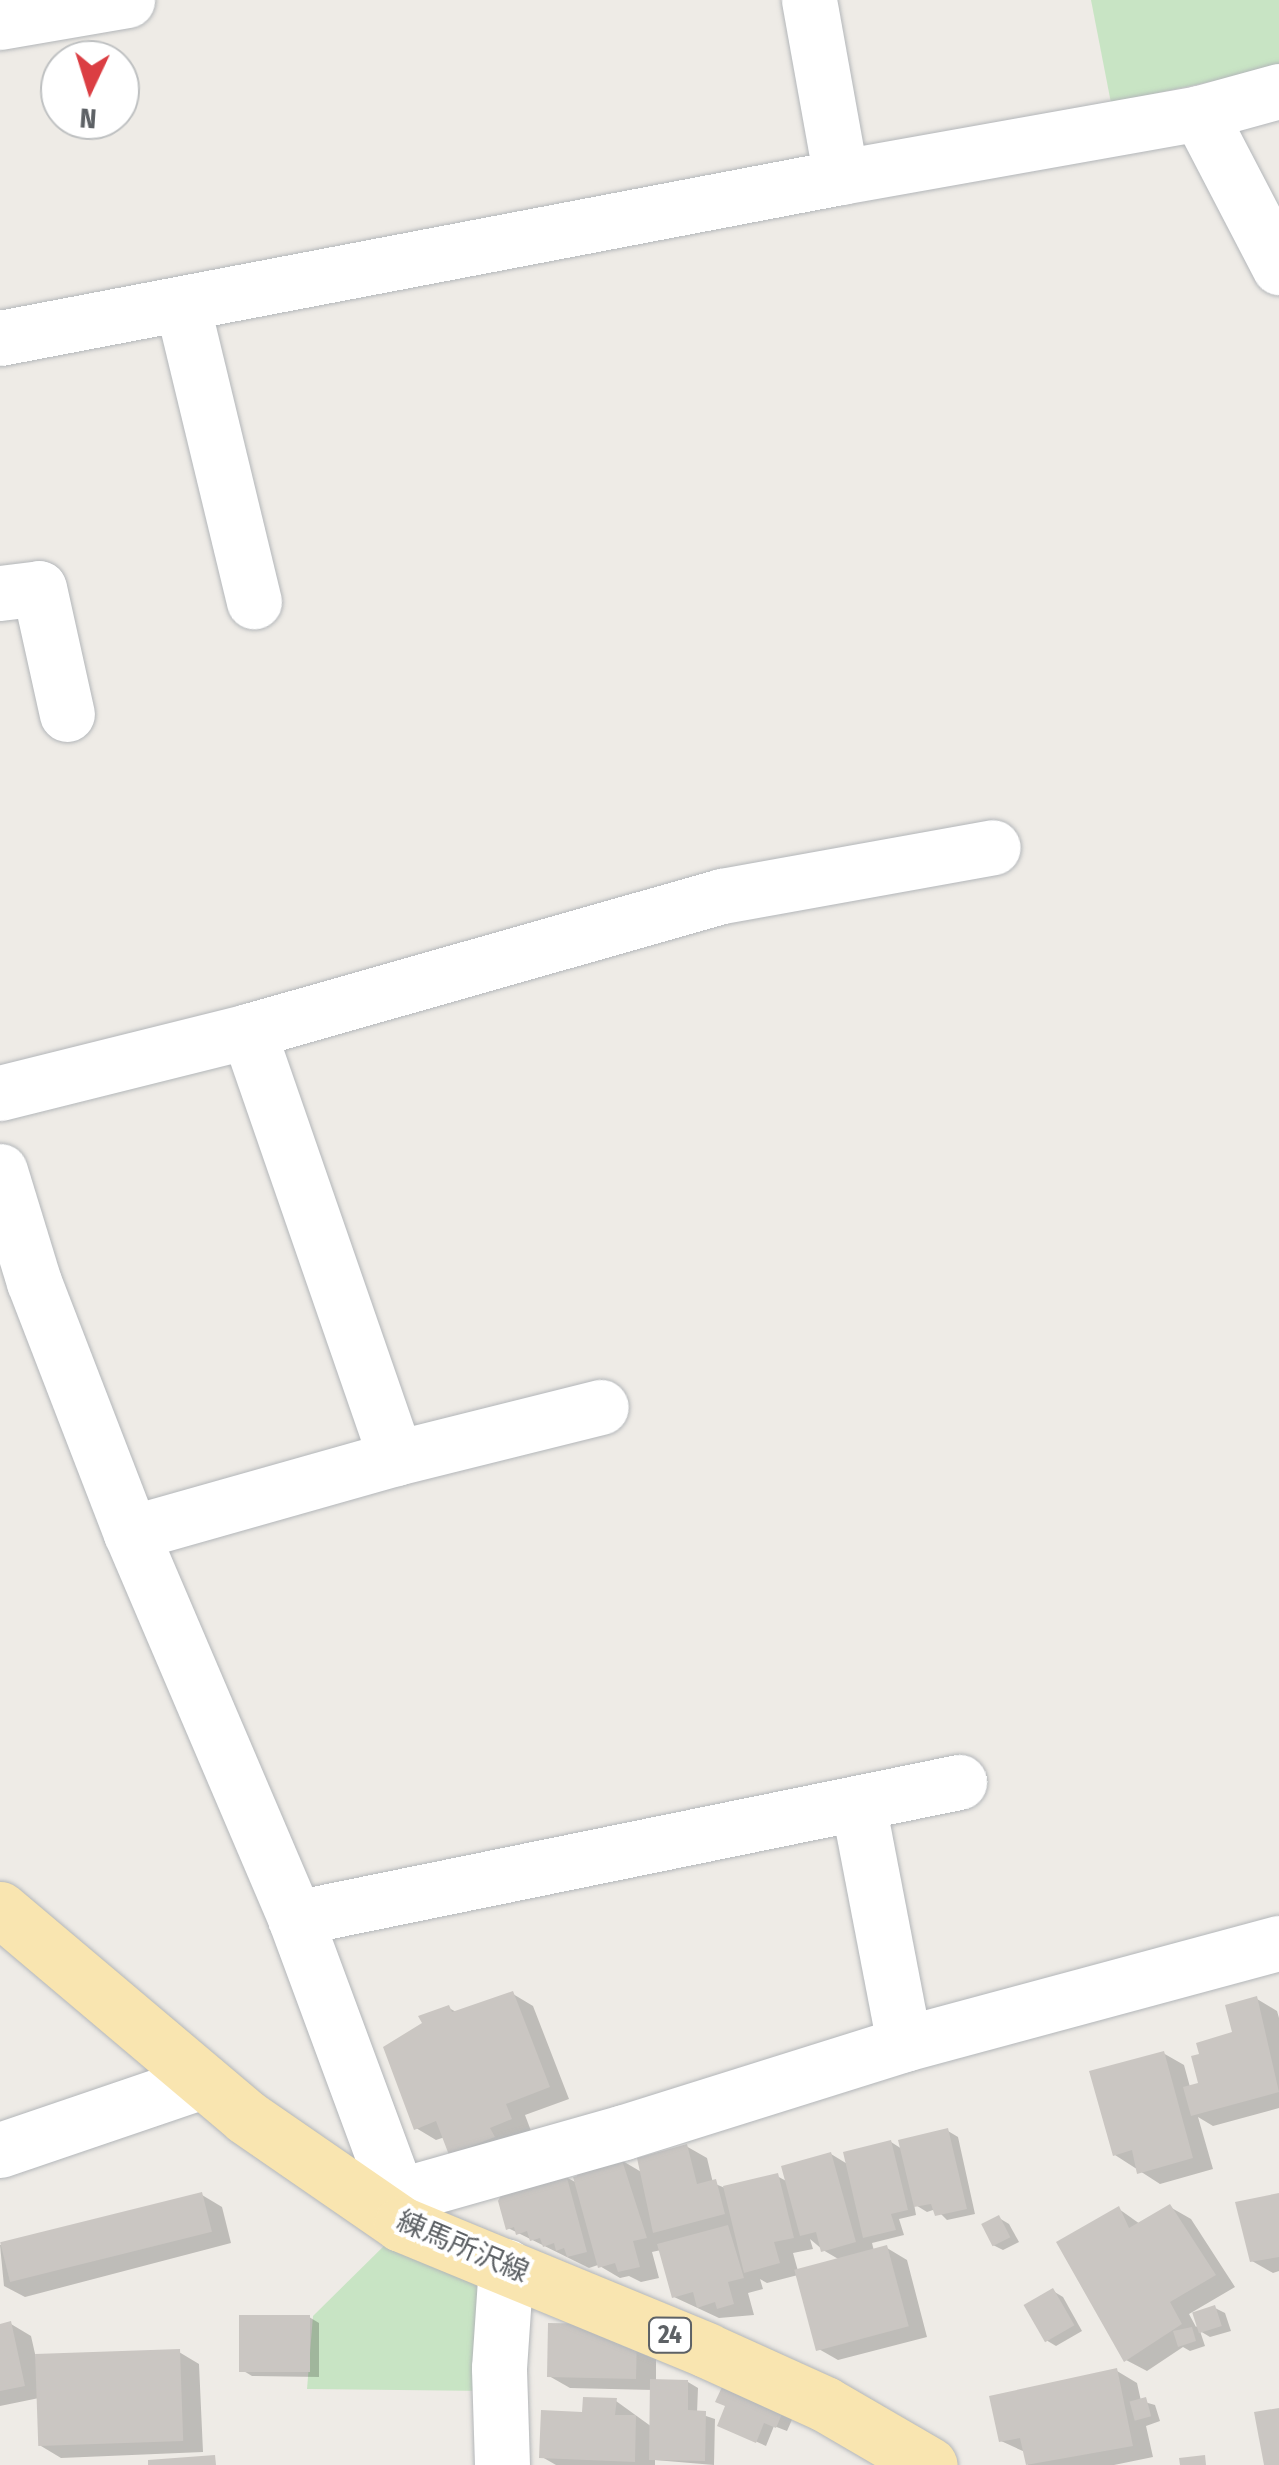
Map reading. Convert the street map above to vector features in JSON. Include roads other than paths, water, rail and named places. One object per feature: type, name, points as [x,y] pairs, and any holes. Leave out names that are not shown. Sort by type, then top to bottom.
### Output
[{"type":"main road","name":"練馬所沢線","points":[[0,1909],[246,2117],[400,2210],[506,2266],[825,2404],[930,2465]]},
{"type":"street","points":[[809,0],[841,177]]},
{"type":"street","points":[[0,22],[114,1]]},
{"type":"street","points":[[0,338],[841,177],[1200,113],[1279,91]]},
{"type":"street","points":[[1200,113],[1279,267]]},
{"type":"street","points":[[182,304],[254,601]]},
{"type":"street","points":[[0,593],[39,588],[68,714]]},
{"type":"street","points":[[0,1093],[248,1031],[722,896],[993,847]]},
{"type":"street","points":[[248,1031],[396,1458]]},
{"type":"street","points":[[0,1171],[17,1287],[131,1533],[295,1918],[400,2210],[624,2132],[904,2044],[1279,1943]]},
{"type":"street","points":[[131,1533],[396,1458],[601,1407]]},
{"type":"street","points":[[295,1918],[959,1782]]},
{"type":"street","points":[[858,1804],[904,2044]]},
{"type":"street","points":[[0,2150],[203,2082]]},
{"type":"street","points":[[502,2465],[499,2368],[506,2266]]}]
